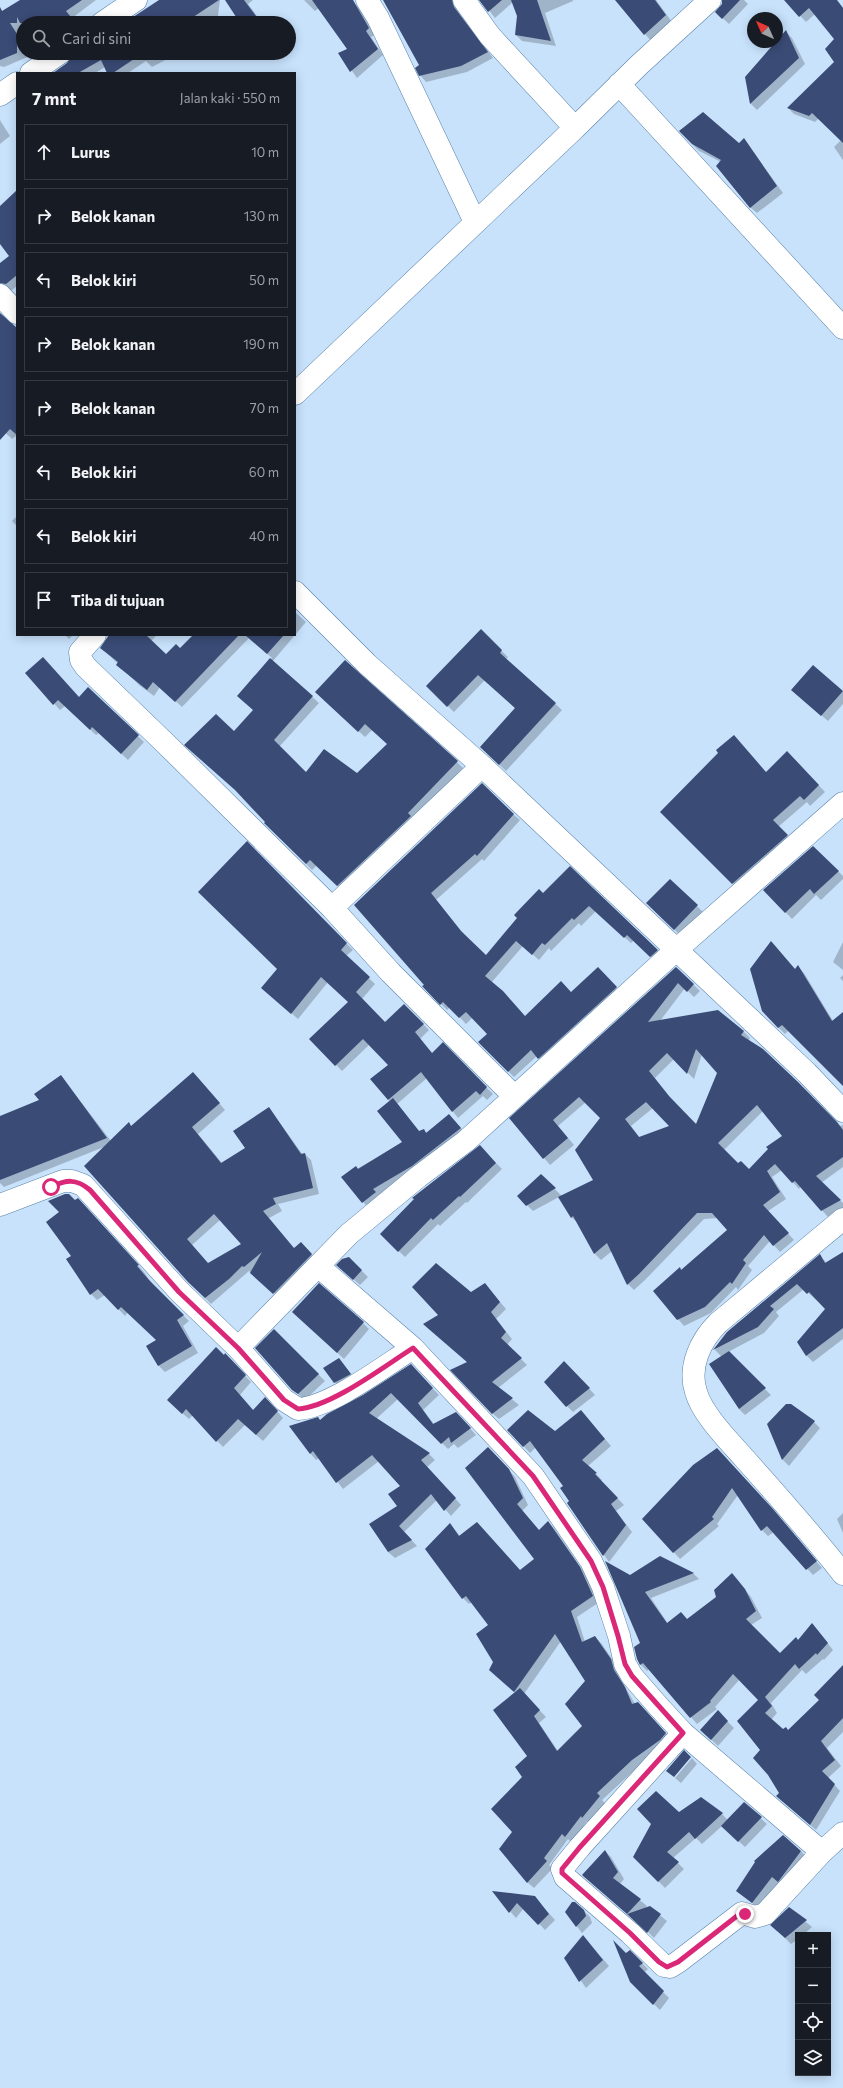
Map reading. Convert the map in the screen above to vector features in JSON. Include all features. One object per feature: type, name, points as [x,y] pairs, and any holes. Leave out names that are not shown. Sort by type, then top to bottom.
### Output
[{"type":"street","points":[[112,16],[136,0]]},
{"type":"street","points":[[367,0],[378,18],[475,222]]},
{"type":"street","points":[[464,0],[490,36],[575,128]]},
{"type":"street","points":[[296,393],[575,128],[619,84],[710,0]]},
{"type":"street","points":[[32,72],[50,60]]},
{"type":"street","points":[[0,95],[16,84]]},
{"type":"street","points":[[619,84],[843,328]]},
{"type":"street","points":[[0,296],[16,312]]},
{"type":"street","points":[[296,593],[367,664],[482,766],[675,951],[807,1073],[843,1111]]},
{"type":"street","points":[[94,636],[80,652],[81,660],[86,667],[166,743],[332,908],[391,973],[514,1096]]},
{"type":"street","points":[[332,908],[482,766]]},
{"type":"street","points":[[238,1348],[349,1234],[418,1177],[466,1141],[675,951],[843,803]]},
{"type":"street","points":[[0,1205],[63,1181],[72,1181],[83,1185],[179,1292],[238,1348],[284,1400],[298,1409],[315,1406],[340,1394],[413,1348]]},
{"type":"street","points":[[843,1219],[718,1323],[705,1336],[697,1353],[694,1375],[696,1393],[711,1420],[824,1549],[843,1574]]},
{"type":"street","points":[[322,1262],[413,1348],[533,1476],[591,1561],[603,1587],[625,1664],[632,1676],[683,1733],[822,1852]]},
{"type":"street","points":[[683,1733],[562,1869],[565,1877],[630,1933],[659,1962],[670,1967],[742,1913],[755,1917],[765,1914],[822,1852],[843,1833]]},
{"type":"building","points":[[20,0],[82,0],[66,11],[70,16],[16,16],[16,23],[10,23],[16,32],[16,53],[0,60],[0,7],[2,11]]},
{"type":"building","points":[[159,0],[219,0],[195,16],[135,16]]},
{"type":"building","points":[[225,0],[244,0],[256,16],[235,16]]},
{"type":"building","points":[[312,0],[353,0],[369,28],[366,31],[378,49],[350,72],[338,53],[347,49]]},
{"type":"building","points":[[383,0],[452,0],[454,7],[488,52],[461,66],[419,76],[415,68],[419,65]]},
{"type":"building","points":[[479,0],[502,0],[488,12]]},
{"type":"building","points":[[511,0],[537,0],[551,41],[515,35],[517,16]]},
{"type":"building","points":[[615,0],[655,0],[666,15],[644,35]]},
{"type":"building","points":[[722,0],[740,0],[722,19],[715,12],[722,4]]},
{"type":"building","points":[[784,0],[837,0],[843,8],[843,143],[812,113],[809,116],[787,108],[834,62],[825,49],[834,39],[809,8],[799,17]]},
{"type":"building","points":[[786,30],[799,58],[750,104],[745,77],[770,48],[783,48],[783,33]]},
{"type":"building","points":[[69,60],[101,60],[80,72],[54,72]]},
{"type":"building","points":[[101,60],[132,60],[114,72],[107,72]]},
{"type":"building","points":[[703,112],[739,143],[744,138],[777,186],[750,208],[716,166],[721,160],[692,144],[679,131]]},
{"type":"building","points":[[16,191],[16,276],[6,284],[0,283],[0,263],[9,256],[0,244],[0,206]]},
{"type":"building","points":[[0,313],[16,327],[16,434],[10,429],[0,440]]},
{"type":"building","points":[[481,629],[502,650],[500,653],[556,703],[499,765],[480,747],[515,708],[478,675],[447,707],[426,686]]},
{"type":"building","points":[[108,636],[147,636],[166,654],[176,644],[180,648],[192,636],[238,636],[175,702],[153,682],[147,690],[116,665],[118,662],[100,648]]},
{"type":"building","points":[[246,636],[283,636],[267,654]]},
{"type":"building","points":[[43,657],[79,697],[88,687],[139,735],[121,754],[92,727],[90,730],[58,700],[53,705],[25,673]]},
{"type":"building","points":[[270,658],[313,696],[274,740],[306,772],[324,749],[357,773],[387,744],[365,724],[358,732],[315,692],[345,660],[458,761],[408,813],[411,816],[337,886],[310,860],[306,864],[264,823],[265,822],[235,790],[184,745],[216,714],[234,731],[253,710],[237,696]]},
{"type":"building","points":[[813,665],[843,691],[821,716],[791,690]]},
{"type":"building","points":[[734,735],[766,772],[787,751],[819,785],[804,800],[800,796],[773,820],[788,835],[732,884],[660,812],[718,753],[716,750]]},
{"type":"building","points":[[482,783],[514,814],[477,856],[475,854],[431,893],[461,931],[486,955],[517,918],[514,915],[539,889],[543,893],[570,866],[658,950],[650,957],[627,935],[624,938],[589,906],[574,920],[572,918],[545,945],[542,943],[532,955],[516,941],[485,976],[503,991],[525,1016],[561,981],[571,992],[598,967],[617,987],[538,1059],[531,1050],[508,1072],[478,1042],[487,1034],[466,1012],[459,1018],[443,1002],[440,1005],[422,986],[424,985],[354,905]]},
{"type":"building","points":[[247,841],[347,943],[341,950],[370,977],[356,992],[385,1022],[404,1004],[424,1024],[415,1032],[432,1053],[443,1042],[487,1087],[480,1095],[476,1091],[452,1112],[421,1072],[388,1100],[370,1079],[388,1065],[363,1039],[335,1066],[309,1039],[348,1002],[321,977],[291,1014],[261,988],[277,969],[198,892]]},
{"type":"building","points":[[813,846],[839,871],[814,894],[810,889],[785,913],[763,890]]},
{"type":"building","points":[[670,879],[698,905],[674,930],[646,903]]},
{"type":"building","points":[[771,941],[795,969],[798,965],[832,1021],[843,1012],[843,1086],[782,1025],[778,1028],[762,1011],[750,969]]},
{"type":"building","points":[[676,967],[694,984],[687,992],[678,983],[648,1022],[718,1010],[744,1031],[741,1035],[763,1049],[798,1082],[843,1130],[843,1157],[816,1176],[841,1200],[821,1211],[795,1181],[792,1183],[775,1164],[767,1171],[780,1192],[763,1205],[789,1233],[773,1246],[764,1235],[743,1260],[746,1263],[732,1284],[730,1282],[705,1307],[677,1320],[653,1291],[680,1267],[681,1270],[727,1230],[712,1213],[697,1213],[627,1285],[607,1243],[594,1254],[573,1216],[571,1218],[558,1197],[593,1180],[575,1150],[600,1118],[579,1097],[553,1120],[568,1138],[543,1159],[509,1118]],"holes":[[[696,1049],[717,1073],[696,1124],[669,1096],[649,1071],[667,1053],[687,1074]],[[646,1102],[669,1126],[639,1137],[625,1119]],[[757,1105],[782,1136],[766,1147],[768,1149],[749,1169],[741,1161],[738,1163],[718,1143]]]},
{"type":"building","points":[[193,1072],[220,1103],[192,1127],[221,1163],[245,1148],[233,1131],[269,1107],[301,1154],[305,1153],[313,1188],[273,1198],[276,1204],[263,1211],[294,1248],[301,1242],[312,1254],[273,1294],[250,1273],[262,1252],[244,1267],[242,1266],[229,1279],[205,1298],[188,1282],[84,1166],[129,1122],[131,1126]],"holes":[[[214,1214],[241,1244],[208,1263],[187,1239]]]},
{"type":"building","points":[[61,1075],[107,1138],[0,1180],[0,1116],[39,1100],[34,1094]]},
{"type":"building","points":[[393,1098],[419,1131],[424,1129],[426,1133],[449,1114],[461,1128],[412,1166],[373,1189],[376,1192],[362,1203],[341,1177],[356,1166],[358,1169],[402,1142],[377,1111]]},
{"type":"building","points":[[480,1145],[496,1163],[433,1220],[431,1218],[398,1252],[380,1234],[414,1199],[412,1198]]},
{"type":"building","points":[[541,1174],[556,1188],[526,1206],[517,1196]]},
{"type":"building","points":[[65,1194],[69,1194],[75,1200],[78,1198],[139,1265],[137,1266],[149,1280],[184,1315],[177,1320],[192,1346],[158,1366],[146,1346],[156,1340],[121,1307],[118,1310],[98,1289],[90,1295],[66,1259],[71,1256],[46,1222],[59,1212],[48,1201]]},
{"type":"building","points":[[843,1252],[843,1328],[806,1356],[797,1342],[825,1309],[809,1292],[807,1294],[797,1284],[770,1306],[774,1309],[758,1327],[713,1350],[727,1332],[820,1254],[825,1263]]},
{"type":"building","points":[[349,1257],[362,1270],[353,1280],[336,1265],[342,1259]]},
{"type":"building","points":[[436,1263],[471,1292],[485,1283],[500,1302],[491,1312],[506,1332],[501,1338],[522,1358],[492,1382],[513,1398],[492,1414],[450,1370],[467,1362],[423,1324],[438,1315],[412,1287]]},
{"type":"building","points":[[319,1283],[364,1322],[337,1353],[292,1312]]},
{"type":"building","points":[[274,1329],[319,1374],[298,1394],[292,1390],[255,1348]]},
{"type":"building","points":[[216,1347],[224,1355],[225,1353],[246,1375],[234,1388],[253,1410],[265,1397],[278,1411],[256,1435],[238,1419],[216,1442],[186,1409],[182,1414],[167,1400]]},
{"type":"building","points":[[729,1351],[766,1388],[739,1409],[709,1364]]},
{"type":"building","points":[[339,1358],[351,1374],[334,1383],[323,1368]]},
{"type":"building","points":[[564,1361],[590,1388],[566,1407],[544,1382]]},
{"type":"building","points":[[411,1364],[433,1388],[418,1403],[433,1424],[456,1412],[471,1428],[451,1443],[449,1437],[441,1444],[391,1393],[369,1413],[430,1453],[421,1460],[456,1498],[444,1511],[431,1494],[399,1526],[412,1540],[388,1552],[369,1524],[397,1506],[388,1494],[400,1486],[372,1455],[336,1483],[313,1451],[310,1454],[289,1426],[318,1417],[320,1420],[327,1414],[363,1395]]},
{"type":"building","points":[[786,1404],[791,1404],[815,1421],[782,1460],[767,1424]]},
{"type":"building","points":[[528,1410],[555,1431],[581,1410],[605,1439],[582,1460],[597,1473],[595,1474],[618,1498],[611,1504],[626,1525],[603,1556],[567,1503],[569,1501],[560,1488],[563,1486],[530,1441],[523,1447],[507,1430]]},
{"type":"building","points":[[488,1447],[509,1469],[523,1498],[517,1504],[539,1530],[548,1521],[580,1567],[593,1596],[571,1611],[582,1642],[595,1636],[611,1659],[614,1670],[625,1687],[632,1704],[638,1702],[666,1733],[660,1740],[632,1760],[597,1793],[600,1796],[582,1818],[581,1816],[565,1837],[562,1834],[544,1858],[547,1861],[527,1883],[499,1849],[512,1832],[491,1809],[522,1777],[515,1767],[527,1756],[493,1710],[520,1688],[540,1710],[534,1716],[557,1751],[582,1726],[565,1704],[585,1681],[555,1634],[514,1692],[489,1670],[493,1662],[476,1634],[488,1625],[466,1596],[462,1599],[425,1549],[450,1523],[459,1536],[477,1522],[520,1570],[534,1559],[465,1468]]},
{"type":"building","points":[[717,1448],[773,1509],[817,1561],[806,1570],[767,1526],[761,1531],[732,1488],[712,1517],[714,1519],[673,1553],[642,1519],[693,1465]]},
{"type":"building","points":[[660,1556],[694,1573],[645,1592],[667,1623],[681,1612],[687,1619],[716,1597],[714,1590],[732,1573],[745,1589],[756,1611],[746,1619],[780,1653],[796,1637],[798,1640],[812,1623],[828,1643],[817,1655],[816,1653],[799,1669],[795,1664],[765,1697],[772,1706],[765,1713],[783,1729],[786,1727],[788,1730],[819,1700],[814,1695],[843,1665],[843,1718],[821,1741],[835,1760],[822,1771],[835,1784],[810,1825],[776,1796],[779,1793],[768,1775],[753,1758],[760,1750],[737,1721],[758,1700],[733,1674],[710,1701],[711,1702],[690,1718],[643,1663],[640,1665],[634,1647],[640,1643],[605,1561],[630,1575]]},
{"type":"building","points":[[718,1710],[728,1721],[711,1740],[700,1730]]},
{"type":"building","points":[[684,1750],[691,1757],[674,1777],[666,1771]]},
{"type":"building","points":[[656,1791],[679,1812],[701,1797],[723,1813],[695,1839],[689,1832],[667,1852],[679,1862],[658,1882],[633,1857],[651,1824],[637,1809]]},
{"type":"building","points":[[744,1802],[762,1817],[738,1842],[721,1826]]},
{"type":"building","points":[[783,1835],[801,1851],[778,1882],[772,1877],[752,1903],[736,1891],[755,1862],[754,1861]]},
{"type":"building","points":[[605,1850],[618,1872],[613,1878],[641,1899],[627,1914],[582,1875]]},
{"type":"building","points":[[492,1891],[535,1896],[549,1914],[538,1925],[517,1903],[509,1913]]},
{"type":"building","points":[[572,1902],[575,1902],[584,1910],[586,1916],[576,1927],[565,1912]]},
{"type":"building","points":[[650,1906],[661,1914],[647,1933],[627,1914]]},
{"type":"building","points":[[789,1907],[807,1920],[785,1938],[770,1925]]},
{"type":"building","points":[[583,1935],[603,1960],[579,1982],[564,1958]]},
{"type":"building","points":[[613,1940],[626,1953],[630,1950],[643,1963],[639,1966],[664,1991],[653,2005],[630,1982]]},
{"type":"route","points":[[51,1187],[63,1181],[72,1181],[78,1182],[90,1190],[179,1292],[238,1348],[291,1406],[298,1409],[307,1409],[315,1406],[340,1394],[413,1348],[533,1476],[591,1561],[603,1587],[623,1652],[625,1664],[632,1676],[683,1733],[580,1847],[562,1869],[562,1873],[630,1933],[659,1962],[667,1967],[670,1967],[678,1962],[737,1916],[742,1913],[745,1914]]}]
